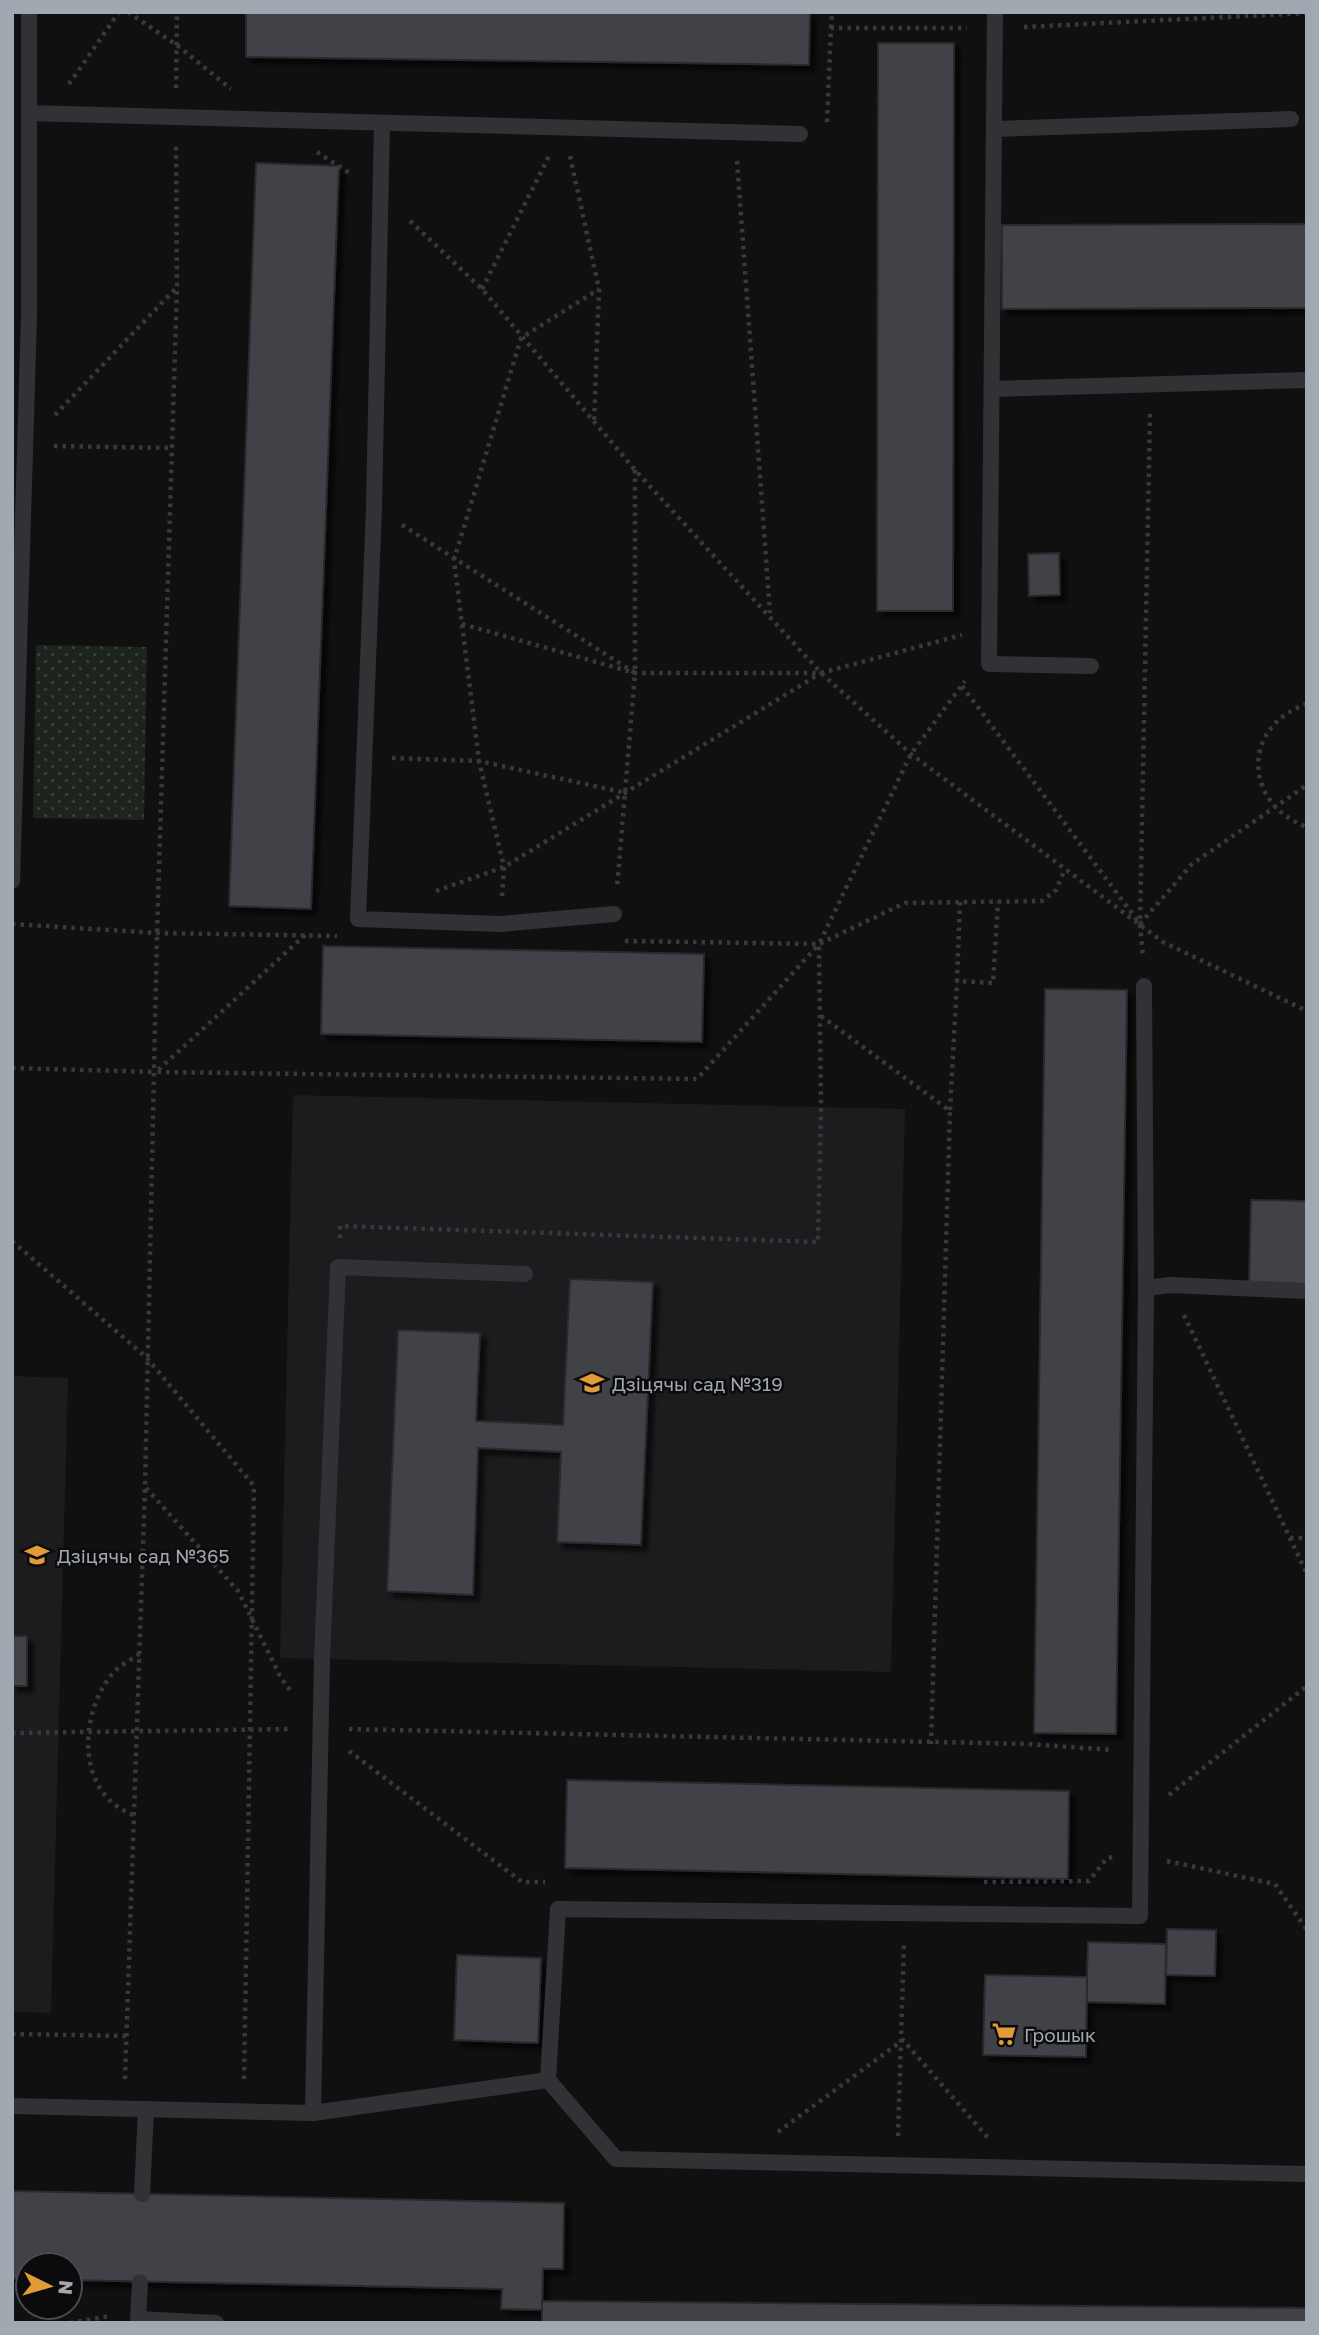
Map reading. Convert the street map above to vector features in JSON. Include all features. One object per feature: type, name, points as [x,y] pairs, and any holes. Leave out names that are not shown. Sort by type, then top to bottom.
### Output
[{"type":"lane","points":[[12,881],[25,446],[20,290],[29,113],[29,12]]},
{"type":"lane","points":[[995,12],[989,664],[1091,666]]},
{"type":"lane","points":[[29,113],[800,134]]},
{"type":"lane","points":[[995,129],[1291,119]]},
{"type":"lane","points":[[382,123],[374,507],[358,919],[500,924],[614,914]]},
{"type":"lane","points":[[993,389],[1307,380]]},
{"type":"lane","points":[[1144,986],[1146,1288],[1140,1916],[558,1909],[548,2080],[616,2159],[1307,2174]]},
{"type":"lane","points":[[313,2113],[320,1728],[338,1267],[525,1274]]},
{"type":"lane","points":[[1146,1288],[1170,1285],[1307,1292]]},
{"type":"lane","points":[[12,2106],[313,2113],[548,2080]]},
{"type":"lane","points":[[142,2194],[146,2109]]},
{"type":"lane","points":[[139,2282],[138,2319],[216,2323]]},
{"type":"path","points":[[48,113],[119,12]]},
{"type":"path","points":[[128,12],[178,46],[269,120]]},
{"type":"path","points":[[124,2109],[145,1487],[157,933],[177,286],[177,12]]},
{"type":"path","points":[[831,28],[832,12]]},
{"type":"path","points":[[482,289],[564,128]]},
{"type":"path","points":[[564,128],[598,289],[594,424]]},
{"type":"path","points":[[735,132],[770,615]]},
{"type":"path","points":[[312,148],[380,193],[482,289],[594,424],[821,673],[911,754],[1163,942],[1307,1011]]},
{"type":"path","points":[[25,446],[177,286]]},
{"type":"path","points":[[500,924],[504,867],[479,761],[454,559],[521,338],[598,289]]},
{"type":"path","points":[[1143,967],[1140,924],[1151,385]]},
{"type":"path","points":[[25,446],[172,448]]},
{"type":"path","points":[[614,914],[627,793],[635,673],[635,470]]},
{"type":"path","points":[[374,507],[635,673]]},
{"type":"path","points":[[462,624],[635,673],[821,673],[990,628]]},
{"type":"path","points":[[12,1068],[697,1079],[819,944],[911,754],[989,648]]},
{"type":"path","points":[[431,893],[504,867],[821,673]]},
{"type":"path","points":[[962,685],[1140,924]]},
{"type":"path","points":[[1307,704],[1278,720],[1270,728],[1261,748],[1258,769],[1262,790],[1274,808],[1289,821],[1307,827]]},
{"type":"path","points":[[363,758],[479,761],[627,793]]},
{"type":"path","points":[[1140,924],[1192,864],[1307,785]]},
{"type":"path","points":[[819,944],[905,903],[1042,901],[1056,890],[1065,869]]},
{"type":"path","points":[[931,1744],[950,1111],[960,902]]},
{"type":"path","points":[[957,981],[993,982],[998,902]]},
{"type":"path","points":[[328,936],[358,919]]},
{"type":"path","points":[[12,924],[157,933],[305,935],[156,1072]]},
{"type":"path","points":[[338,1267],[340,1226],[818,1242],[819,944]]},
{"type":"path","points":[[820,1016],[950,1111]]},
{"type":"path","points":[[14,1244],[146,1357],[254,1486],[244,2112]]},
{"type":"path","points":[[1170,1285],[1307,1574]]},
{"type":"path","points":[[145,1487],[238,1591],[280,1676],[320,1728],[522,1882],[550,1882]]},
{"type":"path","points":[[1290,1538],[1307,1538]]},
{"type":"path","points":[[133,1815],[113,1804],[97,1782],[89,1733],[91,1711],[102,1688],[117,1669],[139,1654]]},
{"type":"path","points":[[1141,1817],[1307,1685]]},
{"type":"path","points":[[12,1733],[136,1734],[320,1728],[931,1744],[1028,1744],[1142,1751]]},
{"type":"path","points":[[979,1882],[1089,1881],[1107,1858],[1142,1856],[1275,1884],[1307,1930]]},
{"type":"path","points":[[897,2165],[903,2040],[904,1913]]},
{"type":"path","points":[[12,2034],[127,2036]]},
{"type":"path","points":[[738,2162],[903,2040]]},
{"type":"path","points":[[903,2040],[1013,2167]]},
{"type":"path","points":[[70,2323],[121,2315]]},
{"type":"shaded area","points":[[36,645],[147,647],[144,820],[33,818]]},
{"type":"shaded area","name":"Дзіцячы сад №319","points":[[293,1095],[905,1109],[891,1672],[280,1658]]},
{"type":"shaded area","name":"Дзіцячы сад №365","points":[[12,1376],[68,1378],[51,2013],[12,2012]]},
{"type":"building","points":[[246,12],[810,12],[809,65],[246,57]]},
{"type":"building","points":[[878,43],[954,43],[953,611],[877,611]]},
{"type":"building","points":[[256,163],[339,166],[311,909],[229,906]]},
{"type":"building","points":[[1307,224],[1307,308],[1002,309],[1002,225]]},
{"type":"building","points":[[1059,553],[1060,595],[1029,596],[1028,554]]},
{"type":"building","points":[[323,946],[704,954],[702,1042],[321,1034]]},
{"type":"building","points":[[1045,989],[1127,990],[1116,1734],[1034,1733]]},
{"type":"building","points":[[1251,1200],[1307,1201],[1307,1288],[1249,1287]]},
{"type":"building","points":[[570,1279],[653,1282],[641,1545],[557,1542],[561,1452],[478,1448],[473,1595],[387,1591],[398,1330],[480,1333],[476,1421],[563,1425]]},
{"type":"building","points":[[12,1636],[27,1636],[27,1686],[12,1686]]},
{"type":"building","points":[[567,1780],[1069,1791],[1068,1879],[565,1868]]},
{"type":"building","points":[[1167,1929],[1216,1930],[1215,1976],[1166,1975]]},
{"type":"building","points":[[1088,1942],[1166,1944],[1165,2004],[1086,2002]]},
{"type":"building","points":[[457,1955],[541,1958],[538,2043],[454,2040]]},
{"type":"building","points":[[985,1975],[1087,1977],[1086,2057],[983,2055]]},
{"type":"building","points":[[12,2191],[564,2203],[563,2269],[543,2269],[542,2310],[501,2309],[502,2289],[84,2280],[84,2251],[14,2251],[12,2279]]},
{"type":"building","points":[[542,2301],[1307,2308],[1307,2323],[542,2323]]},
{"type":"place","name":"Дзіцячы сад №319","points":[[592,1383]]},
{"type":"place","name":"Дзіцячы сад №365","points":[[37,1555]]},
{"type":"place","name":"Грошык","points":[[1004,2034]]}]
